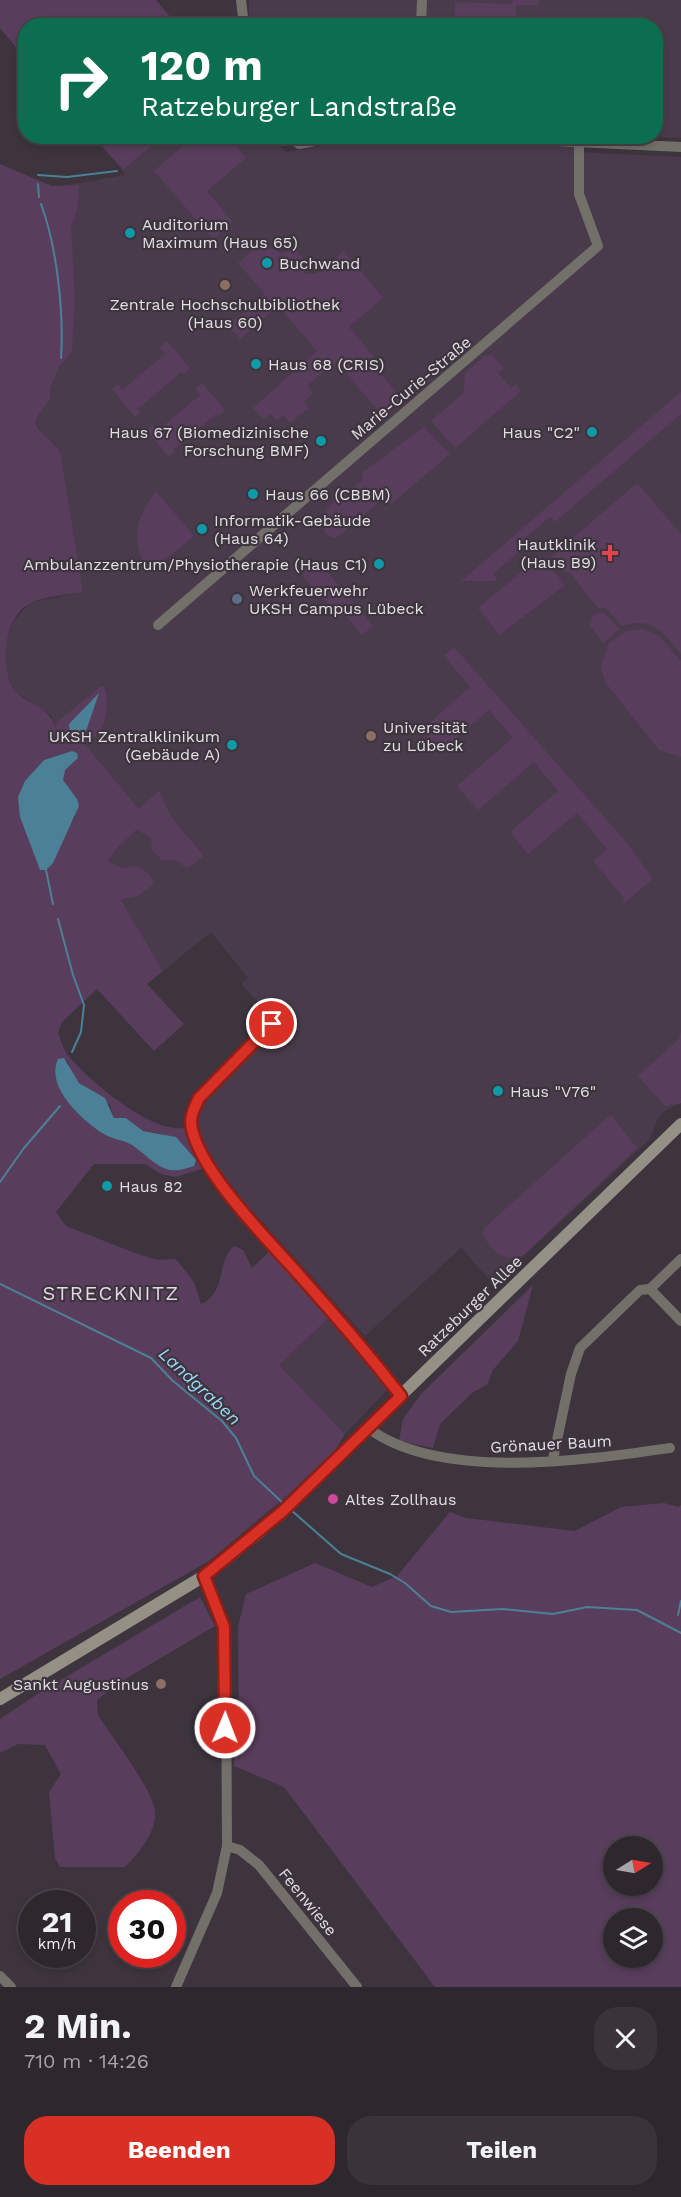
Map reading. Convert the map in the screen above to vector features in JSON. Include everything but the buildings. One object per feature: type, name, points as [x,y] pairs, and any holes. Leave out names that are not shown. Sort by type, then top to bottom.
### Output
[{"type":"main road","name":"Ratzeburger Allee","points":[[0,1699],[204,1576],[283,1511],[680,1128]]},
{"type":"street","points":[[241,0],[243,17]]},
{"type":"street","points":[[421,18],[422,0]]},
{"type":"street","points":[[579,144],[681,147]]},
{"type":"street","name":"Marie-Curie-Straße","points":[[158,625],[598,246],[579,194],[579,144]]},
{"type":"street","points":[[272,1024],[199,1098],[192,1113],[191,1127],[195,1140],[236,1204],[357,1341],[401,1396]]},
{"type":"street","points":[[553,1459],[580,1348],[640,1290],[650,1289],[681,1259]]},
{"type":"street","points":[[650,1289],[681,1322]]},
{"type":"street","name":"Grönauer Baum","points":[[368,1428],[384,1440],[491,1464],[553,1459],[580,1460],[670,1448]]},
{"type":"street","points":[[179,1986],[218,1893],[227,1846],[226,1647],[220,1614],[204,1576]]},
{"type":"street","name":"Feenwiese","points":[[227,1846],[240,1850],[259,1865],[357,1987]]},
{"type":"street","points":[[0,1976],[11,1987]]},
{"type":"shaded area","points":[[0,0],[156,0],[171,18],[18,18],[18,50],[0,28]]},
{"type":"shaded area","points":[[249,0],[681,0],[681,138],[663,138],[663,18],[249,18]]},
{"type":"shaded area","points":[[513,0],[539,0],[539,5],[516,5],[517,18],[455,18],[455,2],[512,4]]},
{"type":"shaded area","points":[[100,144],[154,144],[123,170]]},
{"type":"shaded area","name":"Universität zu Lübeck","points":[[153,144],[279,144],[286,152],[336,144],[580,144],[579,152],[681,157],[681,1103],[666,1110],[658,1118],[650,1139],[493,1284],[461,1248],[365,1336],[240,1197],[201,1147],[192,1113],[275,1020],[241,984],[248,978],[211,932],[163,971],[121,900],[129,899],[122,868],[108,861],[135,830],[151,838],[187,869],[204,856],[170,815],[159,790],[139,809],[84,743],[56,729],[51,715],[14,691],[7,681],[2,648],[13,622],[30,603],[83,592],[56,445],[42,435],[37,424],[39,411],[50,400],[50,389],[59,367],[63,186],[124,175],[123,170]]},
{"type":"shaded area","points":[[185,144],[234,144],[246,158],[207,191],[233,222],[213,239],[154,171]]},
{"type":"shaded area","points":[[0,164],[52,186],[79,185],[77,211],[71,226],[75,298],[72,351],[59,367],[50,389],[50,400],[41,410],[37,418],[37,425],[60,452],[83,592],[41,599],[20,611],[9,631],[6,644],[6,668],[9,680],[19,695],[48,714],[56,728],[57,722],[100,687],[104,687],[107,705],[103,725],[97,735],[84,743],[139,809],[159,790],[170,815],[204,856],[187,869],[176,860],[162,860],[152,850],[151,838],[136,830],[117,848],[108,861],[122,868],[137,866],[153,881],[154,884],[138,896],[121,900],[163,971],[147,984],[184,1024],[154,1051],[97,989],[62,1022],[58,1033],[66,1052],[77,1065],[123,1104],[159,1124],[175,1128],[189,1127],[210,1166],[176,1177],[161,1174],[145,1164],[94,1164],[56,1212],[66,1226],[157,1260],[176,1259],[194,1282],[201,1304],[215,1292],[228,1252],[234,1246],[243,1250],[252,1268],[270,1251],[333,1314],[279,1365],[345,1434],[335,1450],[289,1494],[209,1561],[0,1679]],"holes":[[[72,751],[78,758],[64,770],[62,780],[77,799],[75,817],[41,870],[20,817],[44,760]],[[67,1060],[73,1078],[110,1105],[114,1119],[126,1118],[143,1131],[162,1134],[167,1169],[131,1144],[103,1134],[74,1109],[61,1089]]]},
{"type":"shaded area","points":[[260,244],[282,253],[296,249],[304,260],[304,274],[316,274],[344,251],[383,298],[349,327],[380,364],[376,368],[401,398],[401,401],[383,416],[336,362],[308,385],[313,394],[304,401],[309,408],[290,423],[283,415],[277,421],[271,414],[263,419],[253,408],[317,351],[278,306],[240,339],[227,326],[265,294],[238,263]]},
{"type":"shaded area","points":[[167,341],[190,368],[183,374],[181,372],[138,409],[141,412],[135,417],[112,389],[118,385],[122,390],[165,354],[160,347]]},
{"type":"shaded area","points":[[492,355],[504,368],[498,373],[511,388],[516,384],[521,391],[455,448],[431,421],[464,393],[465,373],[484,356]]},
{"type":"shaded area","points":[[202,383],[225,410],[218,416],[216,414],[173,450],[175,452],[169,457],[147,431],[152,426],[157,431],[200,395],[195,389]]},
{"type":"shaded area","points":[[681,392],[681,414],[555,522],[550,517],[523,540],[527,545],[493,574],[498,581],[461,581]]},
{"type":"shaded area","points":[[424,427],[450,454],[391,504],[384,498],[336,538],[326,535],[323,528],[323,513],[345,491],[361,482],[363,472]]},
{"type":"shaded area","points":[[637,483],[681,534],[681,654],[663,633],[650,625],[633,623],[622,626],[606,608],[598,608],[570,573],[562,571],[551,557]]},
{"type":"shaded area","points":[[156,491],[194,536],[149,573],[139,550],[137,531],[143,512]]},
{"type":"shaded area","points":[[541,556],[565,585],[499,635],[478,608]]},
{"type":"shaded area","points":[[301,560],[318,561],[373,626],[362,635],[344,614],[340,617],[304,578]]},
{"type":"shaded area","points":[[603,612],[620,629],[603,643],[590,625],[593,615]]},
{"type":"shaded area","points":[[643,629],[659,636],[681,661],[681,757],[659,750],[605,682],[601,666],[609,643],[626,631]]},
{"type":"shaded area","points":[[454,647],[627,843],[653,879],[624,903],[622,901],[624,898],[593,861],[607,849],[577,813],[528,854],[510,832],[558,791],[534,762],[478,810],[457,786],[513,738],[489,710],[440,752],[421,730],[470,687],[444,656]]},
{"type":"shaded area","points":[[681,1031],[681,1103],[665,1106],[638,1076],[679,1039]]},
{"type":"shaded area","points":[[609,1116],[612,1116],[637,1148],[524,1255],[505,1257],[495,1251],[483,1236],[484,1228]]},
{"type":"shaded area","points":[[533,1285],[518,1341],[492,1371],[488,1384],[472,1393],[440,1424],[433,1448],[399,1441],[403,1419],[421,1394]]},
{"type":"shaded area","points":[[333,1314],[392,1385],[345,1434],[279,1365]]},
{"type":"shaded area","points":[[664,1503],[678,1507],[681,1505],[681,1987],[435,1987],[284,1787],[234,1766],[234,1750],[239,1750],[238,1627],[246,1594],[315,1563],[372,1587],[397,1576],[450,1512],[466,1518],[575,1531],[621,1507]]},
{"type":"shaded area","points":[[200,1597],[215,1626],[120,1682],[97,1700],[98,1715],[139,1776],[152,1801],[155,1819],[150,1835],[125,1867],[60,1867],[55,1858],[49,1792],[61,1774],[45,1745],[18,1744],[0,1753],[0,1719],[39,1693]]},
{"type":"water","points":[[99,693],[85,734],[76,738],[70,735],[69,724]]},
{"type":"water","points":[[72,751],[77,753],[78,758],[65,770],[63,780],[77,799],[79,806],[53,863],[46,870],[40,870],[20,817],[18,797],[25,781],[44,760]]},
{"type":"water","points":[[64,1058],[79,1083],[105,1098],[114,1118],[126,1118],[143,1131],[176,1137],[196,1160],[194,1166],[176,1170],[166,1169],[157,1165],[132,1145],[106,1135],[85,1120],[68,1102],[57,1081],[55,1070],[58,1059]]},
{"type":"waterway","points":[[38,175],[67,177],[117,171]]},
{"type":"waterway","points":[[38,184],[39,197]]},
{"type":"waterway","points":[[41,204],[47,221],[58,280],[61,358]]},
{"type":"waterway","points":[[46,870],[53,904]]},
{"type":"waterway","points":[[58,919],[73,975],[84,1005],[81,1032],[72,1052]]},
{"type":"waterway","points":[[0,1182],[24,1148],[60,1106]]},
{"type":"waterway","name":"Landgraben","points":[[0,1284],[151,1358],[173,1381],[222,1421],[236,1438],[254,1476],[284,1504]]},
{"type":"waterway","name":"Landgraben","points":[[291,1510],[341,1554],[390,1574],[405,1583],[431,1606],[451,1612],[502,1609],[553,1614],[587,1607],[637,1610],[681,1633]]},
{"type":"waterway","points":[[678,1615],[681,1601]]},
{"type":"place","name":"Auditorium Maximum (Haus 65)","points":[[130,233]]},
{"type":"place","name":"Buchwand","points":[[267,263]]},
{"type":"place","name":"Zentrale Hochschulbibliothek (Haus 60)","points":[[225,285]]},
{"type":"place","name":"Haus 68 (CRIS)","points":[[256,364]]},
{"type":"place","name":"Haus \"C2\"","points":[[592,432]]},
{"type":"place","name":"Haus 67 (Biomedizinische Forschung BMF)","points":[[321,441]]},
{"type":"place","name":"Haus 66 (CBBM)","points":[[253,494]]},
{"type":"place","name":"Informatik-Gebäude (Haus 64)","points":[[202,529]]},
{"type":"place","name":"Hautklinik (Haus B9)","points":[[610,553]]},
{"type":"place","name":"Ambulanzzentrum/Physiotherapie (Haus C1)","points":[[379,564]]},
{"type":"place","name":"Werkfeuerwehr UKSH Campus Lübeck","points":[[237,599]]},
{"type":"place","name":"Universität zu Lübeck","points":[[371,736]]},
{"type":"place","name":"UKSH Zentralklinikum (Gebäude A)","points":[[232,745]]},
{"type":"place","name":"Haus \"V76\"","points":[[498,1091]]},
{"type":"place","name":"Haus 82","points":[[107,1186]]},
{"type":"place","name":"Altes Zollhaus","points":[[333,1499]]},
{"type":"place","name":"Sankt Augustinus","points":[[161,1684]]},
{"type":"district","name":"STRECKNITZ","points":[[111,1293]]},
{"type":"route","points":[[225,1728],[226,1647],[224,1627],[204,1576],[261,1531],[316,1481],[401,1396],[357,1341],[247,1218],[210,1166],[195,1140],[191,1127],[192,1113],[199,1098],[272,1024]]}]
